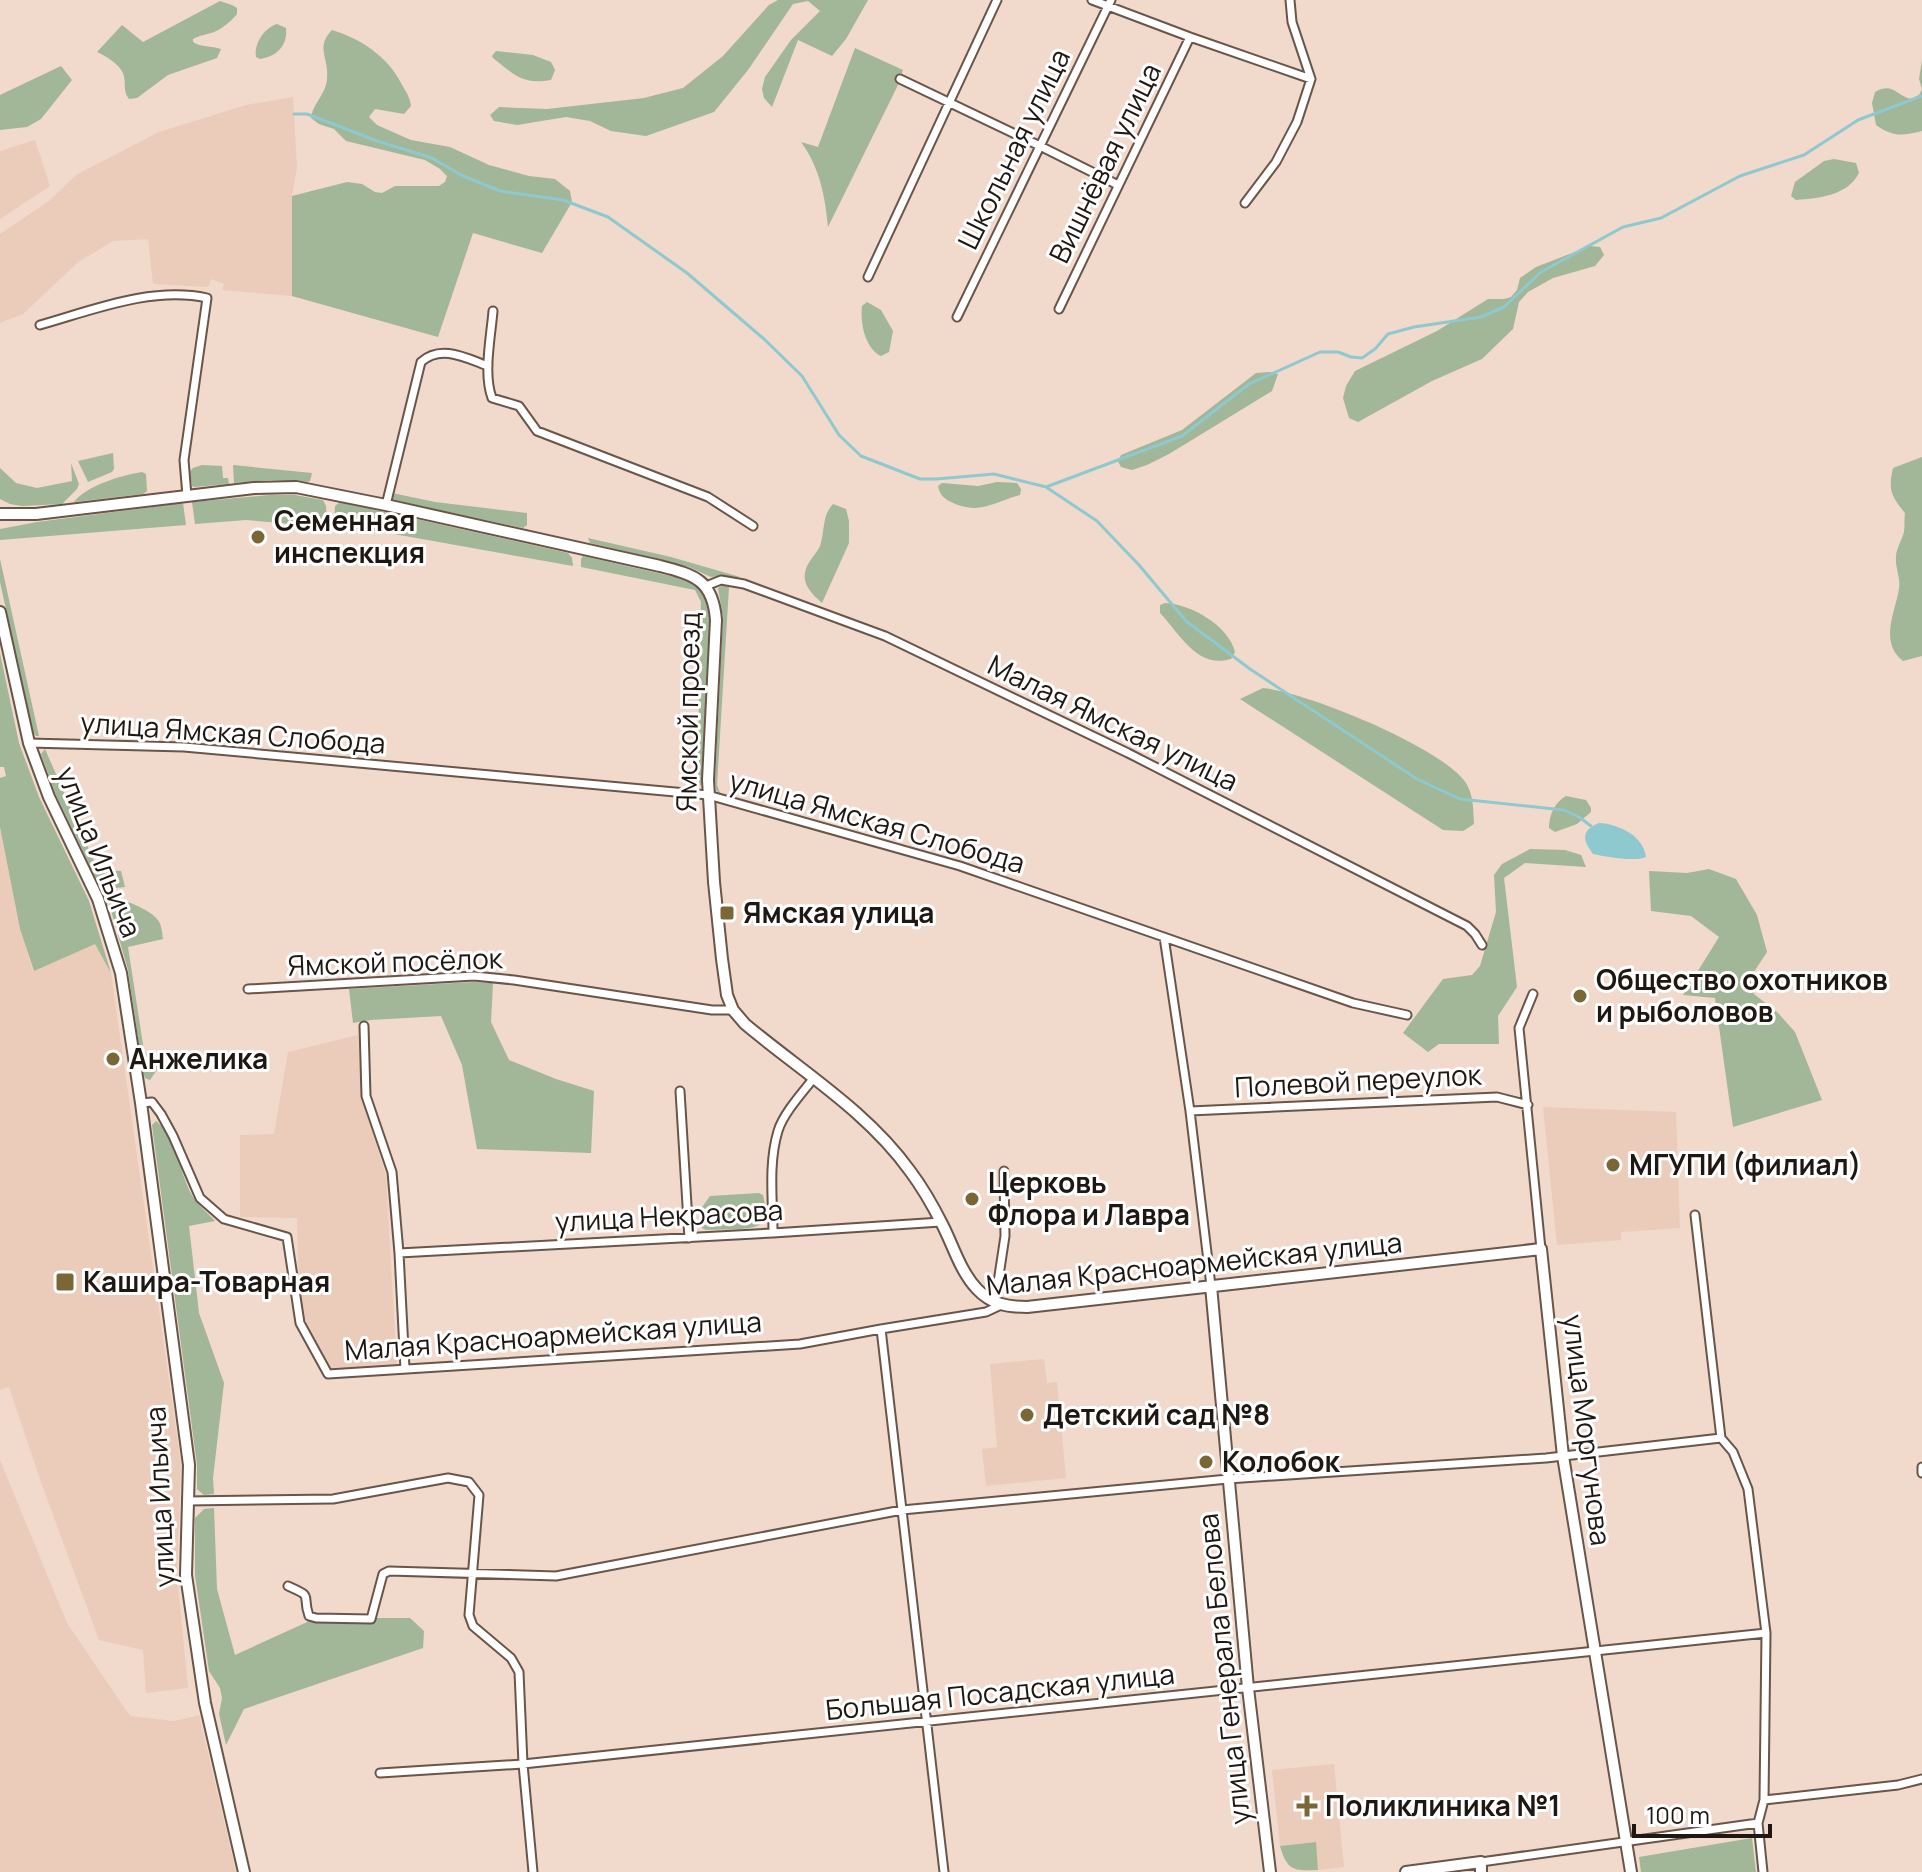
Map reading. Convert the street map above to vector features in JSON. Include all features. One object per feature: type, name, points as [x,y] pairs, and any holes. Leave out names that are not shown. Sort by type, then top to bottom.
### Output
[{"type":"main road","name":"Ямской проезд","points":[[0,514],[36,514],[254,488],[296,487],[676,570],[696,578],[706,586],[713,598],[716,620],[708,795],[722,959],[727,995],[733,1010]]},
{"type":"main road","name":"улица Ильича","points":[[0,612],[29,743],[49,797],[98,899],[121,973],[189,1465],[186,1575],[205,1703],[244,1872]]},
{"type":"main road","points":[[733,1010],[754,1031],[844,1102],[900,1158],[941,1222],[972,1282],[982,1294],[998,1303]]},
{"type":"main road","name":"Малая Красноармейская улица","points":[[998,1303],[1027,1307],[1541,1249]]},
{"type":"main road","name":"улица Моргунова","points":[[1541,1249],[1563,1456],[1631,1872]]},
{"type":"main road","name":"улица Генерала Белова","points":[[1211,1286],[1248,1688],[1270,1872]]},
{"type":"main road","points":[[1406,1872],[1481,1867]]},
{"type":"street","points":[[868,277],[997,0]]},
{"type":"street","points":[[1092,0],[1110,3],[1190,37],[1311,79]]},
{"type":"street","points":[[1245,203],[1276,162],[1297,122],[1311,79],[1292,22],[1290,0]]},
{"type":"street","name":"Школьная улица","points":[[957,317],[1110,3]]},
{"type":"street","name":"Вишнёвая улица","points":[[1059,309],[1190,37]]},
{"type":"street","points":[[900,79],[1118,185]]},
{"type":"street","points":[[40,325],[118,303],[166,294],[207,298],[184,460],[187,496]]},
{"type":"street","points":[[493,311],[488,366],[492,398],[519,406],[537,431],[708,497],[753,526]]},
{"type":"street","points":[[386,505],[421,362],[428,356],[446,352],[488,366]]},
{"type":"street","name":"Малая Ямская улица","points":[[706,586],[721,580],[744,584],[885,636],[1128,753],[1467,926],[1482,945]]},
{"type":"street","name":"улица Ямская Слобода","points":[[29,743],[184,747],[708,795],[960,866],[1353,1003],[1407,1015]]},
{"type":"street","name":"улица Генерала Белова","points":[[1164,937],[1190,1111],[1211,1286]]},
{"type":"street","name":"Ямской посёлок","points":[[248,989],[474,976],[712,1010],[733,1010]]},
{"type":"street","name":"улица Моргунова","points":[[1533,994],[1519,1028],[1541,1249]]},
{"type":"street","points":[[364,1026],[366,1096],[392,1172],[405,1369]]},
{"type":"street","points":[[773,1233],[772,1166],[778,1129],[813,1079]]},
{"type":"street","points":[[680,1091],[689,1238]]},
{"type":"street","name":"Полевой переулок","points":[[1190,1111],[1497,1097],[1528,1105]]},
{"type":"street","name":"Малая Красноармейская улица","points":[[141,1103],[152,1102],[161,1114],[200,1198],[224,1219],[287,1237],[300,1323],[328,1374],[800,1344],[986,1312],[998,1303]]},
{"type":"street","points":[[998,1303],[1005,1236],[1004,1171]]},
{"type":"street","points":[[1695,1215],[1721,1438],[1733,1452],[1748,1489],[1766,1633],[1764,1800],[1758,1823],[1763,1872]]},
{"type":"street","name":"улица Некрасова","points":[[399,1253],[941,1222]]},
{"type":"street","points":[[881,1329],[944,1872]]},
{"type":"street","points":[[288,1586],[305,1594],[309,1616],[371,1619],[383,1574],[389,1571],[556,1576],[902,1510],[1228,1479],[1563,1456],[1721,1438]]},
{"type":"street","points":[[1922,1467],[1922,1473]]},
{"type":"street","points":[[187,1501],[333,1499],[448,1478],[469,1482],[479,1495],[469,1615],[473,1626],[511,1658],[519,1672],[523,1764],[533,1872]]},
{"type":"street","name":"Большая Посадская улица","points":[[380,1773],[523,1764],[1766,1633]]},
{"type":"street","points":[[1764,1800],[1898,1785],[1922,1779]]},
{"type":"street","points":[[1481,1867],[1626,1841],[1758,1823]]},
{"type":"shaded area","points":[[293,97],[297,168],[292,196],[292,296],[222,290],[224,284],[211,279],[208,287],[153,284],[148,239],[113,241],[77,263],[23,314],[0,323],[0,234],[49,201],[76,175],[159,132],[246,105]]},
{"type":"shaded area","points":[[35,140],[50,186],[0,219],[0,151]]},
{"type":"shaded area","points":[[0,827],[20,929],[33,971],[95,943],[111,973],[181,1464],[177,1575],[188,1688],[146,1693],[143,1650],[99,1640],[9,1387],[0,1390]]},
{"type":"shaded area","points":[[358,1035],[361,1097],[386,1175],[397,1370],[328,1374],[300,1323],[297,1218],[240,1217],[240,1135],[274,1134],[288,1052]]},
{"type":"shaded area","name":"МГУПИ (филиал)","points":[[1543,1107],[1676,1112],[1680,1228],[1621,1232],[1621,1240],[1557,1245]]},
{"type":"shaded area","name":"Детский сад №8","points":[[1044,1359],[1047,1383],[1057,1382],[1066,1478],[986,1486],[982,1449],[997,1447],[990,1364]]},
{"type":"shaded area","points":[[0,1460],[67,1623],[130,1716],[174,1721],[199,1715],[236,1872],[0,1872]]},
{"type":"shaded area","name":"Поликлиника №1","points":[[1334,1764],[1344,1867],[1318,1870],[1315,1842],[1280,1846],[1272,1770]]},
{"type":"green space","points":[[778,0],[868,0],[846,39],[832,56],[798,40],[772,107],[764,98],[762,89],[765,77],[791,40],[820,11],[808,1],[793,4],[748,70],[714,112],[646,136],[611,131],[590,121],[566,117],[517,125],[494,121],[490,115],[499,107],[547,109],[644,98],[683,88],[723,56],[769,5]]},
{"type":"green space","points":[[220,1],[237,8],[237,14],[217,30],[193,39],[199,45],[221,49],[217,58],[168,75],[137,98],[129,99],[121,70],[97,52],[122,25],[143,42]]},
{"type":"green space","points":[[277,24],[286,28],[280,50],[271,56],[256,57],[261,37]]},
{"type":"green space","points":[[332,30],[353,38],[381,57],[408,94],[411,106],[404,114],[375,109],[369,117],[377,125],[411,140],[450,147],[489,165],[529,176],[555,179],[570,191],[572,202],[542,253],[473,233],[438,337],[292,296],[292,196],[347,182],[362,184],[382,193],[395,186],[439,186],[447,176],[425,160],[346,141],[334,129],[311,118],[326,83],[323,48]]},
{"type":"green space","points":[[855,48],[903,70],[828,227],[820,183],[813,162],[801,142],[818,147]]},
{"type":"green space","points":[[496,51],[533,55],[551,62],[555,70],[551,80],[533,81],[519,77],[493,58]]},
{"type":"green space","points":[[1922,60],[1922,89],[1919,79]]},
{"type":"green space","points":[[61,66],[72,80],[41,119],[27,127],[0,130],[0,95]]},
{"type":"green space","points":[[1886,88],[1911,99],[1919,95],[1922,89],[1922,131],[1898,134],[1876,125],[1872,103],[1875,92]]},
{"type":"green space","points":[[1834,159],[1856,163],[1859,173],[1854,181],[1832,194],[1796,200],[1791,196],[1795,182],[1824,161]]},
{"type":"green space","points":[[1590,246],[1600,247],[1604,255],[1595,266],[1553,278],[1528,292],[1519,302],[1513,329],[1482,359],[1432,381],[1358,422],[1349,418],[1343,398],[1355,371],[1437,331],[1488,299],[1511,297],[1517,290],[1520,278],[1536,267]]},
{"type":"green space","points":[[867,302],[881,310],[893,331],[889,352],[881,356],[871,347],[865,334],[862,306]]},
{"type":"green space","points":[[1256,373],[1278,374],[1272,391],[1169,454],[1132,470],[1121,467],[1118,461],[1121,455],[1182,430]]},
{"type":"green space","points":[[113,453],[112,472],[88,482],[78,461]]},
{"type":"green space","points":[[1922,457],[1922,656],[1903,661],[1892,645],[1890,627],[1899,585],[1896,554],[1904,532],[1905,513],[1894,497],[1891,482],[1893,468]]},
{"type":"green space","points":[[71,463],[79,484],[62,504],[22,506],[0,499],[0,468],[16,483],[37,488],[72,481]]},
{"type":"green space","points":[[202,465],[222,466],[223,478],[228,478],[229,484],[192,486],[190,471]]},
{"type":"green space","points":[[233,465],[312,473],[307,482],[270,480],[234,483]]},
{"type":"green space","points":[[142,472],[146,474],[147,491],[143,494],[74,502],[96,486]]},
{"type":"green space","points":[[997,482],[1017,483],[1021,489],[1020,495],[985,507],[969,508],[947,500],[938,486],[942,483],[978,486]]},
{"type":"green space","points":[[392,493],[435,502],[527,513],[527,525],[523,528],[393,500]]},
{"type":"green space","points":[[270,495],[323,500],[327,527],[246,520],[195,524],[192,502]]},
{"type":"green space","points":[[340,502],[568,553],[573,566],[377,531],[334,527],[335,506]]},
{"type":"green space","points":[[183,503],[186,525],[0,540],[0,529]]},
{"type":"green space","points":[[833,504],[846,509],[849,543],[822,603],[806,584],[805,573],[820,546],[825,518]]},
{"type":"green space","points":[[588,538],[740,577],[711,577],[689,567],[590,543]]},
{"type":"green space","points":[[583,556],[684,579],[704,595],[710,631],[702,778],[697,788],[701,602],[695,590],[581,567]]},
{"type":"green space","points":[[0,559],[39,736],[33,732],[0,582]]},
{"type":"green space","points":[[722,585],[729,587],[717,785],[720,793],[716,790],[715,781],[723,617],[718,588]]},
{"type":"green space","points":[[1160,605],[1186,607],[1217,625],[1231,642],[1235,652],[1231,659],[1208,659],[1190,648],[1160,613]]},
{"type":"green space","points":[[0,653],[19,743],[39,797],[89,901],[111,973],[95,944],[34,971],[20,929],[0,827],[0,778],[6,776],[4,767],[0,767]]},
{"type":"green space","points":[[1263,688],[1340,710],[1403,738],[1430,754],[1466,783],[1472,798],[1474,824],[1463,831],[1443,830],[1240,699]]},
{"type":"green space","points":[[45,749],[98,870],[121,871],[125,887],[100,887],[55,793],[41,754]]},
{"type":"green space","points":[[1566,796],[1586,800],[1591,812],[1577,824],[1555,832],[1549,828],[1551,814]]},
{"type":"green space","points":[[1530,849],[1565,850],[1581,855],[1586,867],[1525,863],[1504,878],[1517,987],[1498,1016],[1499,1044],[1439,1044],[1428,1052],[1403,1033],[1443,979],[1472,975],[1480,966],[1496,912],[1494,875],[1502,864]]},
{"type":"green space","points":[[1709,869],[1736,879],[1757,915],[1767,952],[1750,978],[1754,994],[1795,1032],[1822,1100],[1733,1127],[1715,998],[1683,995],[1719,937],[1691,916],[1651,911],[1649,871],[1687,873]]},
{"type":"green space","points":[[113,898],[149,912],[159,921],[162,929],[163,939],[128,947],[144,1051],[161,1064],[150,1080],[145,1078],[143,1072],[128,970],[109,903]]},
{"type":"green space","points":[[493,983],[491,1022],[509,1060],[594,1091],[591,1153],[477,1149],[462,1065],[441,1016],[353,1023],[349,989]]},
{"type":"green space","points":[[156,1121],[174,1147],[193,1197],[215,1221],[189,1226],[199,1313],[224,1383],[213,1478],[214,1494],[204,1495],[197,1489],[197,1465],[152,1125]]},
{"type":"green space","points":[[763,1195],[765,1211],[759,1225],[733,1229],[702,1228],[700,1210],[710,1196]]},
{"type":"green space","points":[[214,1508],[217,1589],[235,1655],[316,1618],[410,1618],[424,1631],[423,1648],[244,1709],[226,1745],[219,1714],[222,1698],[220,1688],[209,1671],[195,1575],[195,1518],[204,1509]]},
{"type":"green space","points":[[1752,1838],[1756,1872],[1641,1872],[1639,1857]]},
{"type":"green space","points":[[1316,1842],[1318,1870],[1293,1868],[1280,1846]]},
{"type":"water","points":[[1599,823],[1614,826],[1635,837],[1646,857],[1628,859],[1593,854],[1585,836],[1589,829]]},
{"type":"waterway","points":[[294,114],[307,114],[432,158],[463,176],[500,191],[563,200],[608,217],[687,273],[764,339],[802,376],[839,435],[861,456],[920,479],[994,474],[1046,487],[1182,436],[1249,384],[1320,352],[1338,352],[1362,358],[1388,334],[1481,317],[1504,307],[1541,272],[1623,227],[1661,218],[1740,176],[1804,155],[1858,120],[1922,96]]},
{"type":"waterway","points":[[1046,487],[1097,521],[1186,621],[1250,669],[1417,779],[1460,799],[1564,810],[1591,826]]},
{"type":"place","name":"Семенная инспекция","points":[[258,537]]},
{"type":"place","name":"Ямская улица","points":[[727,913]]},
{"type":"place","name":"Общество охотников и рыболовов","points":[[1580,996]]},
{"type":"place","name":"Анжелика","points":[[113,1059]]},
{"type":"place","name":"МГУПИ (филиал)","points":[[1613,1165]]},
{"type":"place","name":"Церковь Флора и Лавра","points":[[972,1199]]},
{"type":"place","name":"Кашира-Товарная","points":[[65,1282]]},
{"type":"place","name":"Детский сад №8","points":[[1027,1415]]},
{"type":"place","name":"Колобок","points":[[1206,1462]]},
{"type":"place","name":"Поликлиника №1","points":[[1307,1806]]}]
